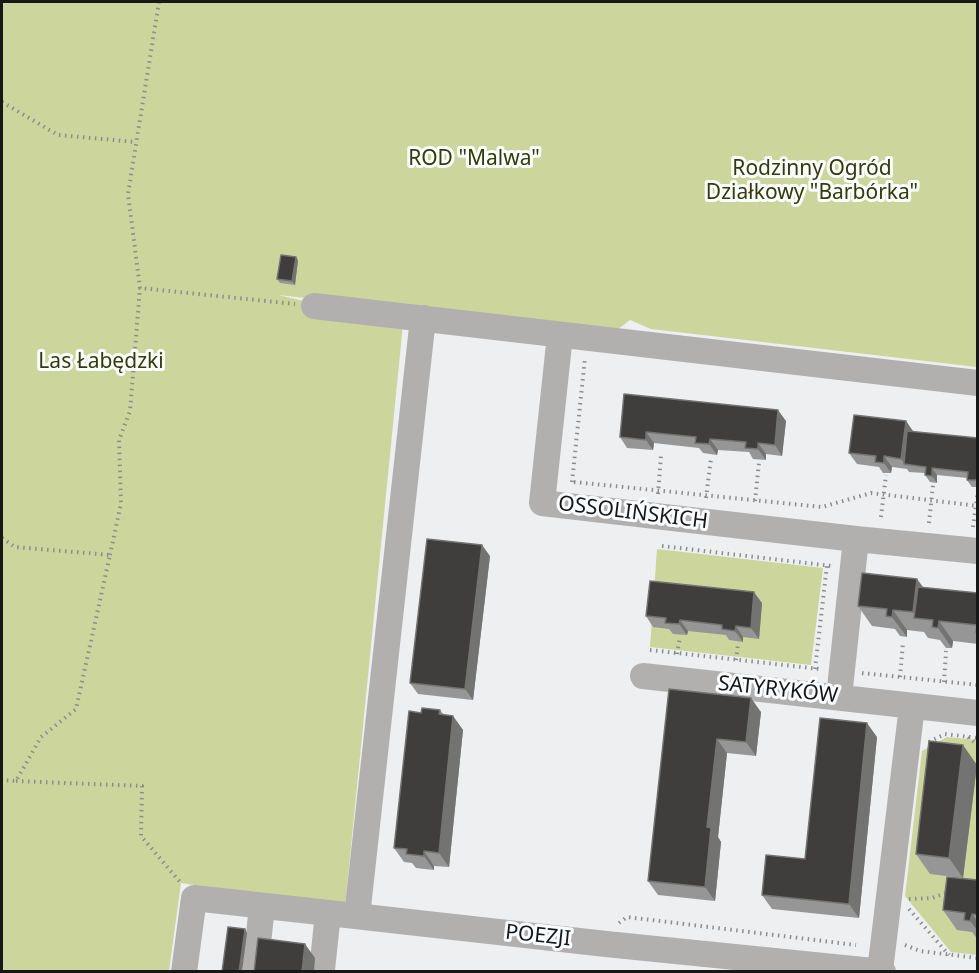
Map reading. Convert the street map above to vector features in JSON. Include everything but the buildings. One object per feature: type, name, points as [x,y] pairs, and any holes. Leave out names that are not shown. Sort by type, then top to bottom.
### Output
[{"type":"street","points":[[314,306],[978,383]]},
{"type":"street","points":[[357,916],[423,318]]},
{"type":"street","name":"OSSOLIŃSKICH","points":[[560,335],[542,503],[856,539],[975,539]]},
{"type":"street","points":[[839,697],[856,539]]},
{"type":"street","name":"SATYRYKÓW","points":[[643,676],[978,713]]},
{"type":"street","points":[[881,971],[912,706]]},
{"type":"street","points":[[184,972],[194,898]]},
{"type":"street","name":"POEZJI","points":[[194,898],[881,971]]},
{"type":"street","points":[[255,972],[262,906]]},
{"type":"street","points":[[322,970],[328,913]]},
{"type":"path","points":[[16,781],[41,737],[76,709],[121,503],[119,440],[130,411],[140,288],[128,194],[159,2]]},
{"type":"path","points":[[2,102],[58,135],[136,142]]},
{"type":"path","points":[[140,288],[314,306]]},
{"type":"path","points":[[572,482],[588,338]]},
{"type":"path","points":[[657,500],[661,456]]},
{"type":"path","points":[[706,505],[711,458]]},
{"type":"path","points":[[755,511],[759,462]]},
{"type":"path","points":[[881,517],[886,475]]},
{"type":"path","points":[[564,481],[822,507],[871,493],[977,506]]},
{"type":"path","points":[[929,523],[933,485]]},
{"type":"path","points":[[975,539],[978,490]]},
{"type":"path","points":[[2,538],[15,547],[110,555]]},
{"type":"path","points":[[662,546],[836,566]]},
{"type":"path","points":[[815,669],[827,565]]},
{"type":"path","points":[[676,663],[680,637]]},
{"type":"path","points":[[900,677],[903,643]]},
{"type":"path","points":[[735,669],[738,644]]},
{"type":"path","points":[[650,650],[824,670]]},
{"type":"path","points":[[944,682],[946,651]]},
{"type":"path","points":[[856,671],[978,685]]},
{"type":"path","points":[[922,747],[945,734],[978,738]]},
{"type":"path","points":[[968,736],[978,746]]},
{"type":"path","points":[[2,780],[142,786],[141,836],[194,898]]},
{"type":"path","points":[[901,899],[918,900],[952,891]]},
{"type":"path","points":[[906,905],[949,955]]},
{"type":"path","points":[[627,917],[864,946]]},
{"type":"path","points":[[902,942],[920,951],[978,958]]},
{"type":"green space","points":[[2,2],[977,2],[977,367],[651,329],[630,320],[617,330],[541,324],[278,295],[403,324],[345,907],[181,883],[169,971],[2,972]]},
{"type":"green space","points":[[657,549],[823,568],[811,665],[650,647]]},
{"type":"green space","points":[[947,737],[977,740],[977,955],[951,952],[905,896],[922,751]]},
{"type":"park label","name":"ROD \"Malwa\"","points":[[474,159]]},
{"type":"park label","name":"Rodzinny Ogród Działkowy \"Barbórka\"","points":[[812,181]]},
{"type":"park label","name":"Las Łabędzki","points":[[101,362]]}]
